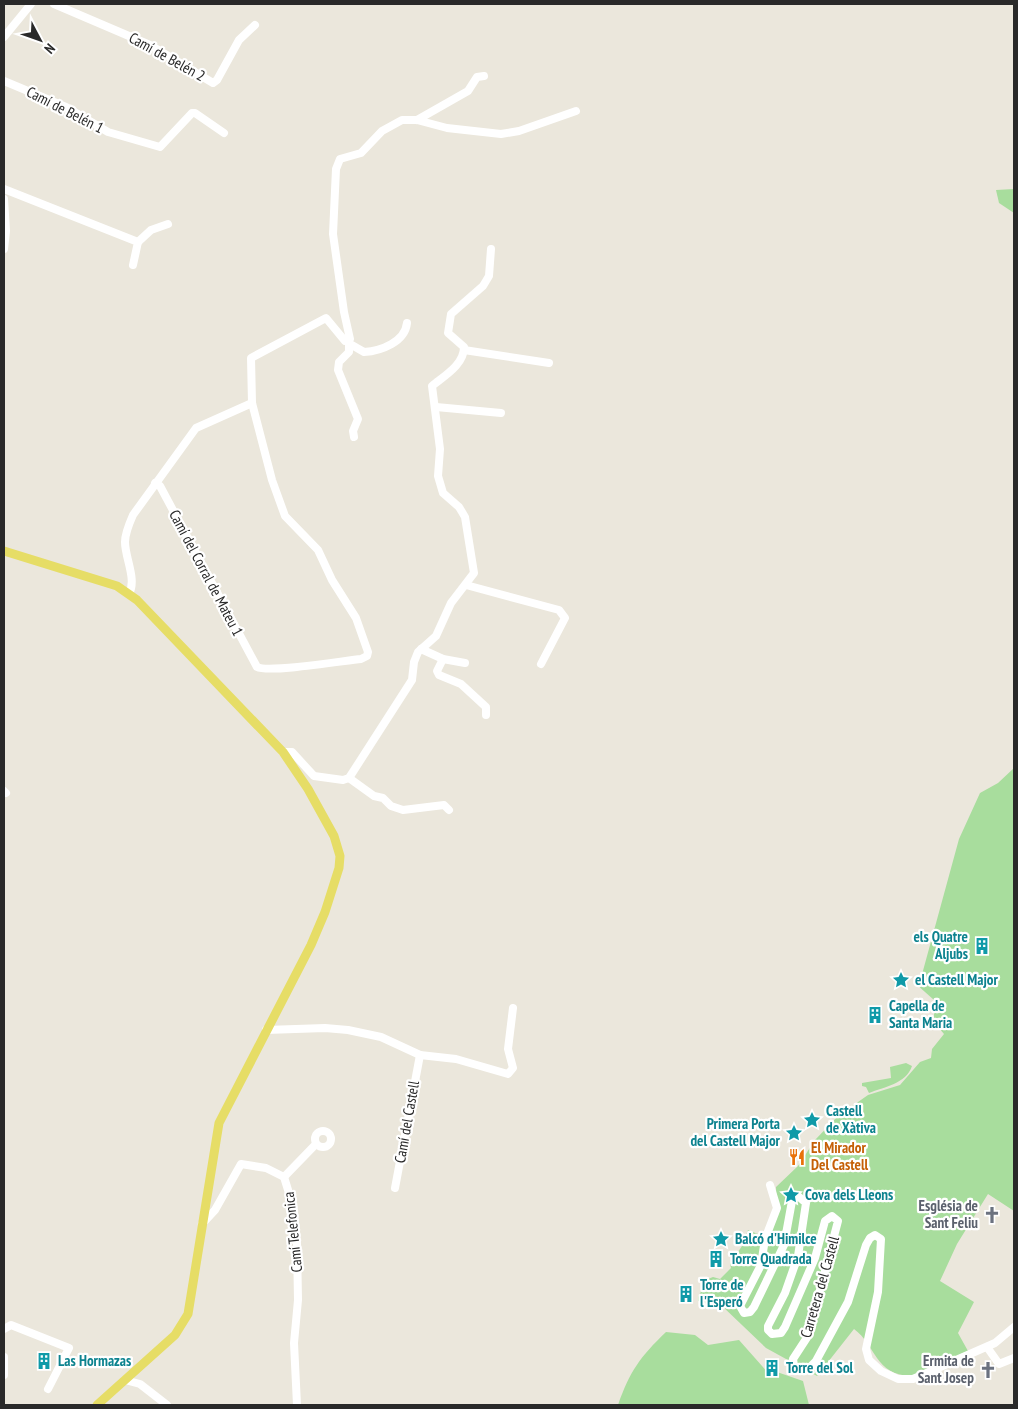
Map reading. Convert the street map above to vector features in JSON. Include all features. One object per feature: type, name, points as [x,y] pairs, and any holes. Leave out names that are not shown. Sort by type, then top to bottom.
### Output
[{"type":"main road","points":[[4,551],[107,583],[129,594],[166,629],[283,752],[308,789],[334,836],[340,856],[339,868],[322,920],[219,1123],[188,1314],[175,1335],[97,1405]]},
{"type":"street","points":[[4,36],[31,4]]},
{"type":"street","name":"Camí de Belén 2","points":[[54,4],[150,45],[212,82],[217,80],[242,36],[255,25]]},
{"type":"street","points":[[417,120],[468,91],[477,77],[484,76]]},
{"type":"street","name":"Camí de Belén 1","points":[[4,81],[66,107],[108,132],[160,147],[192,114],[196,113],[224,133]]},
{"type":"street","points":[[354,437],[353,431],[358,418],[338,370],[339,362],[348,352],[351,333],[344,312],[333,234],[336,169],[340,159],[367,149],[388,126],[402,120],[417,120],[448,128],[501,134],[519,131],[576,111]]},
{"type":"street","points":[[4,188],[138,242]]},
{"type":"street","points":[[4,199],[6,231],[4,249]]},
{"type":"street","points":[[133,266],[138,242],[151,230],[168,224]]},
{"type":"street","points":[[491,249],[489,276],[483,286],[451,314],[448,332],[464,350],[549,363]]},
{"type":"street","points":[[129,594],[132,584],[125,537],[133,516],[155,482],[196,428],[252,403],[251,358],[326,318],[345,341],[364,352],[378,349],[402,337],[405,334],[407,323]]},
{"type":"street","points":[[283,752],[292,752],[314,776],[343,780],[349,778],[412,680],[414,662],[421,649],[436,636],[451,603],[474,572],[465,517],[459,507],[442,493],[438,476],[440,449],[432,386],[455,367],[464,350]]},
{"type":"street","name":"Camí del Corral de Mateu 1","points":[[155,482],[160,486],[255,665],[264,670],[360,659],[367,656],[368,652],[356,618],[332,580],[318,550],[285,516],[272,480],[252,403]]},
{"type":"street","points":[[436,407],[501,413]]},
{"type":"street","points":[[466,585],[559,610],[563,614],[565,618],[541,664]]},
{"type":"street","points":[[421,649],[444,659],[464,663]]},
{"type":"street","points":[[444,659],[438,675],[461,684],[486,707],[486,715]]},
{"type":"street","points":[[349,778],[374,796],[383,798],[391,806],[403,810],[444,805],[449,810]]},
{"type":"street","points":[[266,1030],[325,1028],[348,1030],[381,1037],[420,1055],[456,1059],[508,1074],[513,1068],[508,1050],[513,1008]]},
{"type":"street","name":"Camí del Castell","points":[[395,1188],[414,1078],[420,1055]]},
{"type":"street","points":[[284,1176],[316,1144]]},
{"type":"street","name":"Camí Telefonica","points":[[202,1224],[215,1210],[241,1164],[266,1168],[284,1176],[293,1206],[297,1244],[298,1300],[294,1344],[297,1405]]},
{"type":"street","name":"Carretera del Castell","points":[[770,1185],[777,1208],[765,1239],[761,1265],[740,1306],[744,1313],[750,1312],[754,1307],[781,1253],[786,1238],[792,1201],[798,1196],[806,1203],[798,1256],[785,1293],[768,1326],[768,1330],[772,1334],[781,1333],[785,1327],[813,1264],[827,1218],[832,1216],[838,1221],[808,1336],[792,1359],[795,1367],[805,1371],[816,1361],[848,1302],[866,1245],[870,1238],[875,1235],[881,1239],[881,1259],[877,1301],[866,1348],[869,1360],[876,1367],[892,1376],[909,1380],[987,1347],[1002,1339],[1014,1327]]},
{"type":"street","points":[[4,1329],[11,1325],[69,1348],[48,1390]]},
{"type":"street","points":[[987,1347],[1000,1364],[1014,1358]]},
{"type":"street","points":[[4,1356],[4,1374]]},
{"type":"street","points":[[125,1380],[140,1384],[167,1405]]},
{"type":"street","points":[[292,1405],[297,1390]]},
{"type":"green space","points":[[1014,189],[1014,213],[999,203],[996,190]]},
{"type":"green space","points":[[1014,768],[1014,1211],[988,1194],[957,1244],[940,1281],[974,1302],[958,1333],[968,1351],[911,1376],[899,1374],[883,1365],[854,1329],[817,1376],[766,1348],[721,1305],[698,1301],[698,1297],[708,1279],[713,1277],[720,1279],[731,1268],[730,1264],[742,1246],[748,1230],[768,1238],[777,1218],[776,1187],[798,1166],[815,1140],[838,1116],[868,1095],[900,1085],[920,1062],[931,1058],[932,1049],[944,1034],[934,1022],[934,1000],[916,984],[921,978],[959,839],[980,793],[998,783]]},
{"type":"green space","points":[[906,1063],[912,1066],[900,1081],[869,1093],[866,1087],[862,1086],[862,1083],[891,1078],[890,1067]]},
{"type":"green space","points":[[666,1332],[695,1335],[708,1345],[739,1340],[769,1374],[777,1372],[803,1381],[809,1405],[618,1405],[637,1365],[649,1349]]},
{"type":"place","name":"els Quatre Aljubs","points":[[982,946]]},
{"type":"place","name":"el Castell Major","points":[[901,980]]},
{"type":"place","name":"Capella de Santa Maria","points":[[875,1015]]},
{"type":"place","name":"Castell de Xàtiva","points":[[812,1120]]},
{"type":"place","name":"Primera Porta del Castell Major","points":[[794,1133]]},
{"type":"place","name":"El Mirador Del Castell","points":[[797,1157]]},
{"type":"place","name":"Cova dels Lleons","points":[[791,1195]]},
{"type":"place","name":"Església de Sant Feliu","points":[[992,1215]]},
{"type":"place","name":"Balcó d'Himilce","points":[[721,1239]]},
{"type":"place","name":"Torre Quadrada","points":[[716,1259]]},
{"type":"place","name":"Torre de l'Esperó","points":[[686,1294]]},
{"type":"place","name":"Las Hormazas","points":[[44,1361]]},
{"type":"place","name":"Torre del Sol","points":[[772,1368]]},
{"type":"place","name":"Ermita de Sant Josep","points":[[988,1370]]}]
